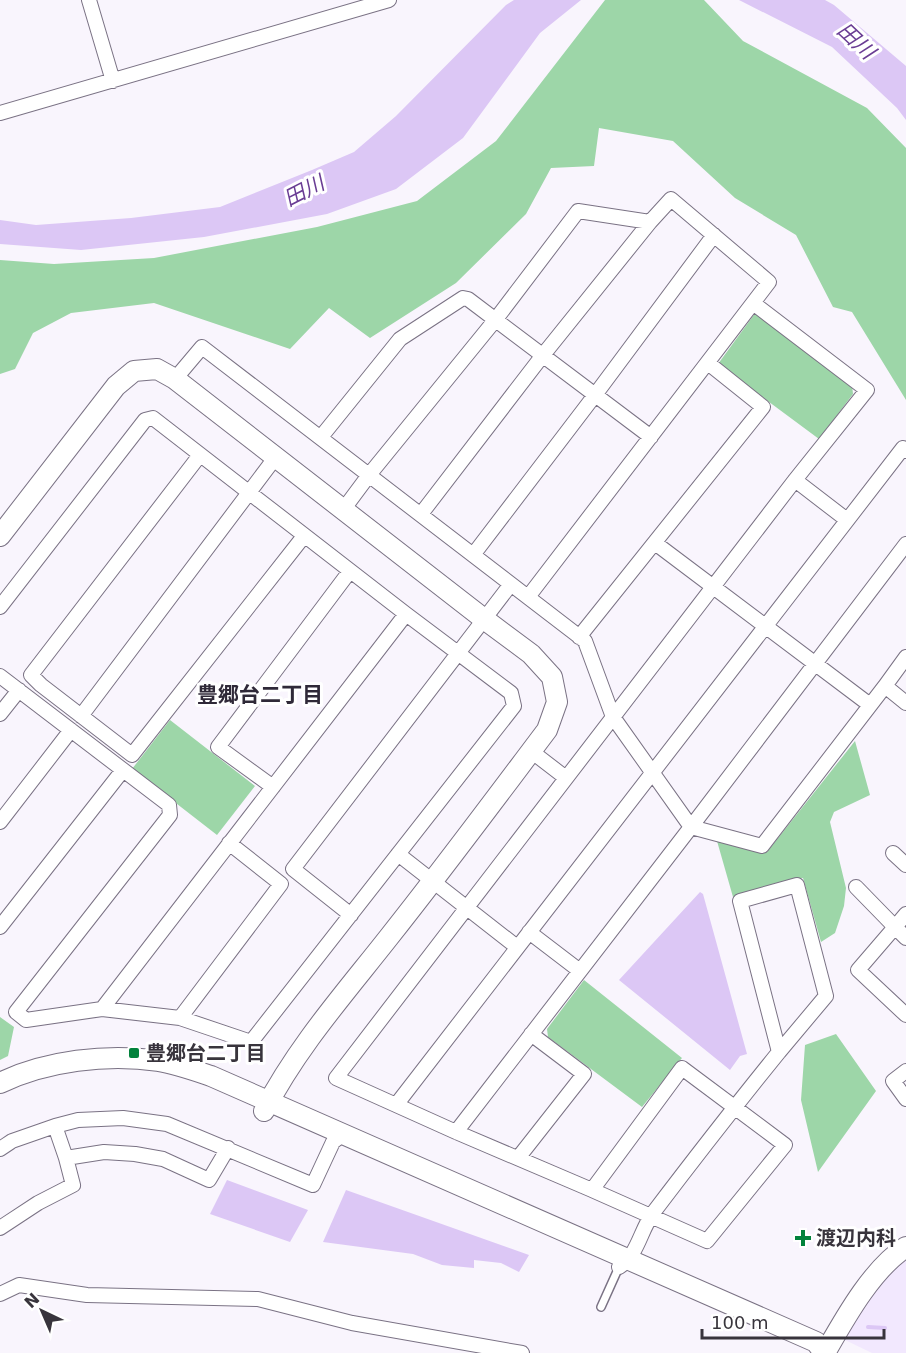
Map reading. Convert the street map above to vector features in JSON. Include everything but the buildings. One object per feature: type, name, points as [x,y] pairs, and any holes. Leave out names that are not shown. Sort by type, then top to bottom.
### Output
[{"type":"street","points":[[89,0],[113,81]]},
{"type":"street","points":[[0,113],[389,0]]},
{"type":"street","points":[[421,514],[543,355],[671,199],[769,282],[528,597]]},
{"type":"street","points":[[343,510],[496,319],[578,211],[650,222]]},
{"type":"street","points":[[473,555],[714,235]]},
{"type":"street","points":[[321,438],[400,339],[463,298],[468,299],[496,319],[651,437]]},
{"type":"street","points":[[592,1190],[682,1068],[785,1145],[707,1241],[336,1078],[795,480],[867,390],[753,303]]},
{"type":"street","points":[[175,379],[202,347],[585,641],[613,717],[692,827],[762,846],[906,657]]},
{"type":"street","points":[[579,637],[763,407],[708,363]]},
{"type":"street","points":[[0,536],[116,386],[134,371],[157,369],[175,379],[531,654],[552,677],[557,702],[548,730],[306,1042],[282,1076],[266,1107]]},
{"type":"street","points":[[0,607],[145,420],[153,418],[511,693],[514,706],[251,1042],[180,1018],[102,1009],[26,1020],[16,1012],[170,815],[169,805],[0,676]]},
{"type":"street","points":[[396,1105],[903,448],[906,451]]},
{"type":"street","points":[[200,455],[31,675],[41,685],[132,755],[304,536]]},
{"type":"street","points":[[81,716],[275,458]]},
{"type":"street","points":[[795,480],[847,520]]},
{"type":"street","points":[[655,543],[870,705]]},
{"type":"street","points":[[456,1132],[692,827],[906,544]]},
{"type":"street","points":[[273,787],[218,747],[350,571]]},
{"type":"street","points":[[351,915],[293,869],[511,584]]},
{"type":"street","points":[[102,1009],[406,614]]},
{"type":"street","points":[[885,686],[906,703]]},
{"type":"street","points":[[0,714],[19,690]]},
{"type":"street","points":[[0,822],[71,730]]},
{"type":"street","points":[[531,751],[566,778]]},
{"type":"street","points":[[0,927],[123,770]]},
{"type":"street","points":[[180,1018],[281,884],[229,843]]},
{"type":"street","points":[[893,853],[906,865]]},
{"type":"street","points":[[398,854],[517,947]]},
{"type":"street","points":[[624,1264],[651,1217],[735,1107],[826,996],[797,885],[740,901],[779,1052]]},
{"type":"street","points":[[856,887],[906,938]]},
{"type":"street","points":[[906,914],[858,970],[906,1015]]},
{"type":"street","points":[[529,932],[580,972]]},
{"type":"street","points":[[518,1158],[584,1074],[531,1034]]},
{"type":"street","points":[[0,1083],[37,1070],[70,1062],[136,1059],[183,1066],[211,1076],[266,1107]]},
{"type":"street","points":[[0,1095],[41,1080],[70,1073],[100,1071],[133,1070],[178,1077],[204,1085],[266,1107],[624,1264],[816,1342],[823,1353],[871,1282],[891,1259],[906,1247]]},
{"type":"street","points":[[906,1071],[893,1081],[906,1099]]},
{"type":"street","points":[[0,1149],[12,1142],[55,1126],[78,1120],[123,1118],[167,1124],[313,1185],[338,1139]]},
{"type":"street","points":[[0,1228],[38,1203],[73,1185],[55,1126]]},
{"type":"street","points":[[66,1158],[104,1152],[135,1154],[163,1159],[208,1180],[228,1148]]},
{"type":"street","points":[[0,1294],[19,1285],[87,1295],[258,1299],[352,1323],[522,1353]]},
{"type":"lane","points":[[601,1307],[624,1264]]},
{"type":"shaded area","points":[[906,1258],[906,1353],[872,1353],[845,1340],[850,1332],[846,1326],[883,1277]]},
{"type":"green space","points":[[605,0],[704,0],[743,41],[867,108],[906,148],[906,400],[852,312],[833,307],[796,235],[735,198],[673,141],[599,128],[594,166],[551,168],[526,214],[456,283],[370,338],[329,308],[290,349],[154,303],[71,313],[33,333],[15,369],[0,374],[0,260],[54,264],[154,258],[317,227],[417,201],[496,141]]},
{"type":"green space","points":[[756,312],[852,385],[853,394],[819,439],[718,364]]},
{"type":"green space","points":[[170,720],[255,786],[217,835],[132,769]]},
{"type":"green space","points":[[855,741],[870,795],[834,812],[830,822],[846,888],[844,906],[835,933],[821,942],[803,878],[733,897],[717,841],[758,852],[767,852]]},
{"type":"green space","points":[[584,980],[682,1058],[642,1107],[548,1037],[547,1029]]},
{"type":"green space","points":[[0,1017],[14,1027],[8,1056],[0,1060]]},
{"type":"green space","points":[[836,1034],[876,1091],[818,1172],[801,1100],[805,1045]]},
{"type":"water","name":"田川","points":[[514,0],[581,0],[540,33],[463,138],[396,189],[327,214],[204,237],[81,250],[0,244],[0,220],[36,225],[131,218],[220,207],[354,152],[396,116],[506,5]]},
{"type":"water","name":"田川","points":[[739,0],[825,0],[834,5],[906,66],[906,120],[897,108],[832,47]]},
{"type":"water","points":[[700,892],[703,894],[747,1054],[740,1056],[730,1070],[619,980]]},
{"type":"water","points":[[227,1180],[308,1210],[290,1242],[210,1214]]},
{"type":"water","points":[[346,1190],[529,1255],[519,1272],[501,1263],[474,1260],[474,1268],[442,1265],[413,1254],[323,1242]]},
{"type":"waterway","points":[[868,1327],[885,1328]]},
{"type":"place","name":"豊郷台二丁目","points":[[134,1053]]},
{"type":"place","name":"渡辺内科","points":[[803,1238]]},
{"type":"district","name":"豊郷台二丁目","points":[[260,695]]}]
